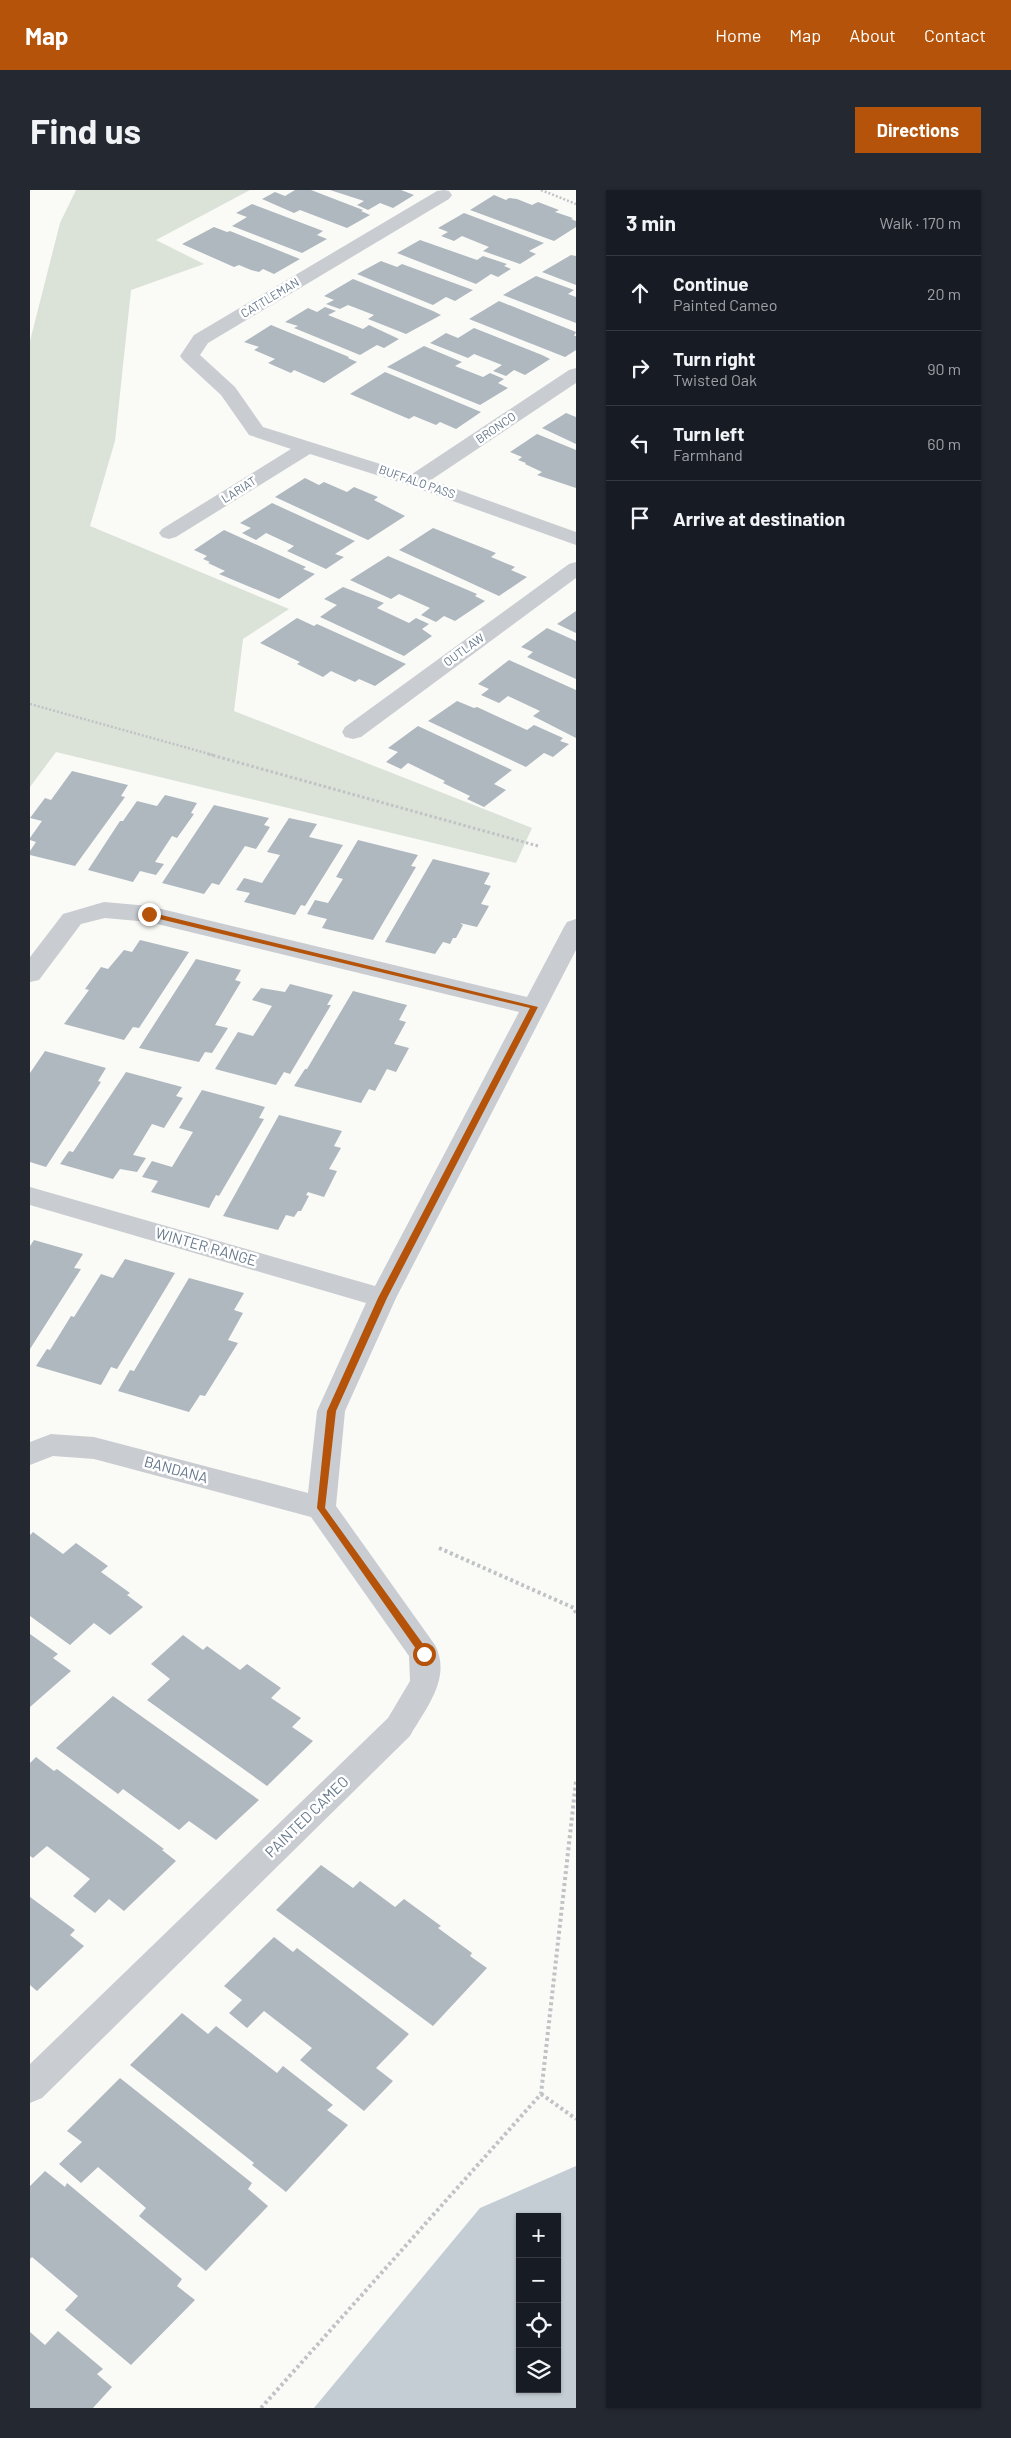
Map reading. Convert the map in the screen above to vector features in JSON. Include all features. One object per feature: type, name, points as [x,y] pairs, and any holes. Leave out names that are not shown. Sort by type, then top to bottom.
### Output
[{"type":"street","name":"CATTLEMAN","points":[[256,431],[228,391],[190,356],[201,339],[443,195]]},
{"type":"street","name":"BRONCO","points":[[415,481],[576,374]]},
{"type":"street","name":"BUFFALO PASS","points":[[256,431],[415,481],[576,540]]},
{"type":"street","name":"LARIAT","points":[[169,533],[308,447]]},
{"type":"street","name":"OUTLAW","points":[[352,732],[576,568]]},
{"type":"street","points":[[30,974],[72,918],[104,910],[149,914],[534,1007]]},
{"type":"street","points":[[321,1508],[331,1411],[382,1298],[576,927]]},
{"type":"street","name":"WINTER RANGE","points":[[30,1196],[382,1298]]},
{"type":"street","name":"BANDANA","points":[[30,1454],[51,1445],[94,1448],[321,1508]]},
{"type":"street","name":"PAINTED CAMEO","points":[[30,2087],[399,1727],[425,1682],[424,1654],[321,1508]]},
{"type":"path","points":[[541,190],[576,204]]},
{"type":"path","points":[[30,704],[538,846]]},
{"type":"path","points":[[438,1548],[574,1608],[576,1613]]},
{"type":"path","points":[[261,2408],[541,2094],[576,1781]]},
{"type":"path","points":[[541,2094],[576,2119]]},
{"type":"shaded area","points":[[76,190],[250,190],[156,240],[204,264],[131,290],[115,441],[90,526],[289,609],[243,639],[234,711],[532,828],[516,863],[56,752],[30,787],[30,341],[60,223]]},
{"type":"shaded area","points":[[576,2166],[576,2408],[314,2408],[480,2208]]},
{"type":"building","points":[[295,190],[311,190],[363,210],[361,211],[370,215],[347,228],[300,210],[294,213],[262,199],[275,192],[285,196]]},
{"type":"building","points":[[330,190],[401,190],[414,195],[393,208],[380,203],[368,210],[357,205],[364,201]]},
{"type":"building","points":[[494,195],[506,200],[509,198],[517,199],[532,205],[538,202],[559,210],[555,212],[573,218],[571,219],[576,221],[576,227],[554,241],[470,210]]},
{"type":"building","points":[[252,204],[323,231],[317,235],[327,239],[302,253],[232,226],[247,217],[236,213]]},
{"type":"building","points":[[464,213],[544,243],[529,251],[536,254],[520,264],[483,251],[489,247],[462,236],[454,241],[441,236],[448,232],[438,228]]},
{"type":"building","points":[[214,227],[227,232],[230,231],[300,259],[274,274],[263,269],[259,272],[239,265],[234,267],[182,244]]},
{"type":"building","points":[[420,240],[477,260],[483,256],[507,264],[504,266],[511,269],[498,277],[491,274],[476,284],[397,253]]},
{"type":"building","points":[[571,255],[576,256],[576,285],[542,272]]},
{"type":"building","points":[[381,261],[397,267],[402,264],[473,290],[455,301],[446,297],[433,305],[357,274]]},
{"type":"building","points":[[536,276],[574,290],[568,294],[576,297],[576,323],[503,295]]},
{"type":"building","points":[[353,279],[441,315],[406,334],[368,319],[374,315],[348,305],[340,309],[326,304],[334,300],[324,296]]},
{"type":"building","points":[[499,301],[576,332],[574,336],[576,336],[576,350],[565,357],[469,319]]},
{"type":"building","points":[[325,307],[336,311],[328,315],[363,329],[369,325],[399,339],[384,348],[377,345],[360,355],[294,328],[298,326],[285,322],[308,308],[317,312]]},
{"type":"building","points":[[271,325],[357,362],[324,383],[294,370],[291,373],[268,363],[275,359],[254,350],[259,347],[244,342]]},
{"type":"building","points":[[474,328],[550,359],[525,375],[514,370],[506,376],[493,371],[502,365],[474,354],[468,358],[430,343],[446,333],[458,338]]},
{"type":"building","points":[[424,346],[462,362],[455,366],[483,377],[490,373],[504,379],[498,383],[508,388],[480,405],[387,367]]},
{"type":"building","points":[[385,372],[481,412],[456,429],[440,422],[436,425],[414,416],[409,419],[350,394]]},
{"type":"building","points":[[566,413],[576,417],[576,444],[542,428]]},
{"type":"building","points":[[537,434],[576,450],[576,488],[537,475],[542,472],[518,460],[522,457],[510,452]]},
{"type":"building","points":[[305,478],[319,485],[324,482],[347,492],[354,487],[378,497],[374,500],[405,516],[368,540],[275,497]]},
{"type":"building","points":[[272,503],[355,541],[335,554],[344,557],[326,569],[287,551],[294,546],[266,533],[256,540],[242,533],[251,528],[240,523]]},
{"type":"building","points":[[433,528],[496,553],[491,557],[515,567],[511,570],[527,577],[499,596],[399,550]]},
{"type":"building","points":[[224,530],[306,567],[303,569],[315,574],[279,599],[219,574],[225,571],[208,563],[210,562],[203,559],[207,556],[194,550]]},
{"type":"building","points":[[388,556],[477,594],[475,596],[485,601],[455,621],[444,616],[436,622],[421,615],[430,608],[399,594],[391,599],[350,580]]},
{"type":"building","points":[[343,587],[384,603],[377,608],[409,623],[416,618],[429,624],[422,629],[432,636],[404,656],[320,617],[337,605],[324,599]]},
{"type":"building","points":[[576,611],[576,633],[557,624]]},
{"type":"building","points":[[297,618],[314,626],[317,624],[406,664],[375,686],[359,679],[355,682],[331,671],[323,677],[297,664],[300,662],[260,643]]},
{"type":"building","points":[[547,628],[576,641],[576,679],[527,657],[533,652],[521,647]]},
{"type":"building","points":[[509,660],[576,690],[576,738],[533,716],[540,711],[508,696],[499,703],[481,695],[489,689],[478,684]]},
{"type":"building","points":[[457,701],[474,708],[477,707],[527,730],[534,725],[563,738],[560,741],[569,744],[553,757],[544,753],[526,767],[428,721]]},
{"type":"building","points":[[418,726],[512,770],[494,784],[506,790],[484,807],[467,799],[470,796],[443,783],[445,781],[408,763],[401,769],[386,762],[398,752],[388,748]]},
{"type":"building","points":[[72,771],[128,785],[121,796],[125,797],[75,866],[30,855],[30,851],[36,842],[30,840],[30,838],[42,821],[30,818],[45,798],[51,800]]},
{"type":"building","points":[[165,795],[197,803],[191,813],[194,814],[177,838],[172,836],[155,862],[164,864],[156,875],[140,871],[133,882],[88,870],[120,821],[123,821],[137,801],[157,806]]},
{"type":"building","points":[[214,805],[269,818],[264,825],[270,827],[256,849],[245,846],[219,885],[212,883],[204,894],[162,883]]},
{"type":"building","points":[[289,818],[317,824],[309,837],[343,845],[305,906],[301,905],[295,915],[244,902],[250,893],[236,890],[244,878],[262,883],[280,855],[267,852]]},
{"type":"building","points":[[358,840],[418,855],[411,866],[416,867],[373,940],[322,928],[327,919],[307,914],[315,900],[328,903],[343,879],[336,877]]},
{"type":"building","points":[[433,859],[490,873],[484,884],[491,886],[481,904],[489,906],[477,927],[460,923],[463,925],[456,938],[453,938],[450,944],[443,942],[435,954],[385,942]]},
{"type":"building","points":[[140,940],[189,952],[139,1028],[133,1027],[124,1040],[64,1024],[89,990],[85,989],[101,967],[108,969],[124,950],[132,952]]},
{"type":"building","points":[[196,959],[241,970],[235,980],[241,982],[215,1025],[228,1028],[212,1053],[205,1052],[199,1062],[139,1048]]},
{"type":"building","points":[[290,984],[333,995],[327,1005],[331,1005],[290,1074],[284,1072],[276,1085],[215,1069],[238,1032],[253,1036],[272,1006],[252,1000],[261,988],[285,992]]},
{"type":"building","points":[[353,991],[407,1005],[399,1020],[406,1022],[394,1044],[409,1048],[396,1072],[387,1069],[375,1091],[369,1089],[361,1103],[294,1086],[305,1069],[307,1069]]},
{"type":"building","points":[[45,1051],[106,1068],[98,1081],[101,1082],[46,1167],[30,1162],[30,1073]]},
{"type":"building","points":[[126,1072],[182,1087],[176,1096],[183,1098],[164,1128],[152,1124],[133,1155],[146,1158],[137,1172],[120,1169],[113,1179],[60,1164],[69,1151],[73,1152]]},
{"type":"building","points":[[202,1090],[265,1107],[259,1118],[264,1119],[219,1196],[216,1195],[209,1208],[151,1192],[158,1181],[142,1177],[152,1161],[172,1167],[193,1132],[179,1128]]},
{"type":"building","points":[[279,1115],[342,1131],[334,1146],[341,1148],[329,1169],[337,1171],[324,1197],[308,1192],[306,1195],[309,1196],[301,1211],[298,1211],[294,1217],[286,1215],[278,1230],[223,1216]]},
{"type":"building","points":[[34,1240],[83,1254],[74,1268],[81,1269],[30,1349],[30,1246]]},
{"type":"building","points":[[125,1259],[175,1273],[117,1369],[111,1367],[101,1385],[36,1366],[47,1349],[50,1350],[71,1316],[74,1317],[101,1274],[113,1278]]},
{"type":"building","points":[[189,1278],[244,1293],[234,1310],[243,1313],[228,1340],[238,1343],[205,1396],[200,1395],[189,1412],[118,1391],[130,1370],[134,1371]]},
{"type":"building","points":[[33,1532],[63,1554],[76,1543],[108,1566],[101,1572],[130,1593],[127,1595],[143,1607],[110,1635],[94,1623],[70,1645],[30,1616],[30,1535]]},
{"type":"building","points":[[30,1634],[58,1654],[53,1658],[71,1671],[30,1707]]},
{"type":"building","points":[[183,1635],[203,1650],[207,1646],[240,1670],[247,1664],[281,1688],[271,1698],[301,1718],[292,1727],[313,1741],[267,1786],[147,1700],[170,1679],[151,1664]]},
{"type":"building","points":[[113,1696],[259,1800],[216,1840],[189,1821],[179,1830],[123,1789],[118,1794],[56,1748]]},
{"type":"building","points":[[36,1757],[54,1771],[57,1769],[164,1849],[162,1850],[176,1861],[124,1911],[109,1899],[95,1913],[73,1896],[90,1879],[47,1846],[33,1858],[30,1856],[30,1763]]},
{"type":"building","points":[[321,1865],[353,1888],[360,1881],[395,1907],[404,1899],[441,1926],[438,1928],[472,1953],[470,1956],[487,1968],[433,2026],[276,1910]]},
{"type":"building","points":[[30,1897],[75,1930],[70,1935],[84,1946],[37,1991],[30,1985]]},
{"type":"building","points":[[274,1937],[293,1952],[297,1948],[409,2034],[376,2068],[393,2081],[364,2111],[300,2060],[312,2048],[264,2011],[247,2028],[229,2013],[242,2000],[224,1986]]},
{"type":"building","points":[[182,2013],[208,2034],[216,2026],[277,2073],[283,2066],[333,2105],[327,2110],[348,2125],[286,2192],[252,2165],[254,2163],[130,2065]]},
{"type":"building","points":[[120,2078],[252,2183],[248,2189],[268,2206],[206,2271],[139,2216],[146,2208],[98,2167],[81,2183],[59,2164],[82,2142],[67,2131]]},
{"type":"building","points":[[45,2171],[65,2187],[67,2183],[182,2279],[177,2286],[195,2300],[131,2365],[65,2310],[78,2296],[32,2257],[30,2259],[30,2186]]},
{"type":"building","points":[[58,2331],[103,2369],[97,2374],[112,2387],[93,2408],[30,2408],[30,2332],[45,2345]]},
{"type":"route","points":[[149,914],[534,1007],[382,1298],[331,1411],[321,1508],[424,1654]]}]
